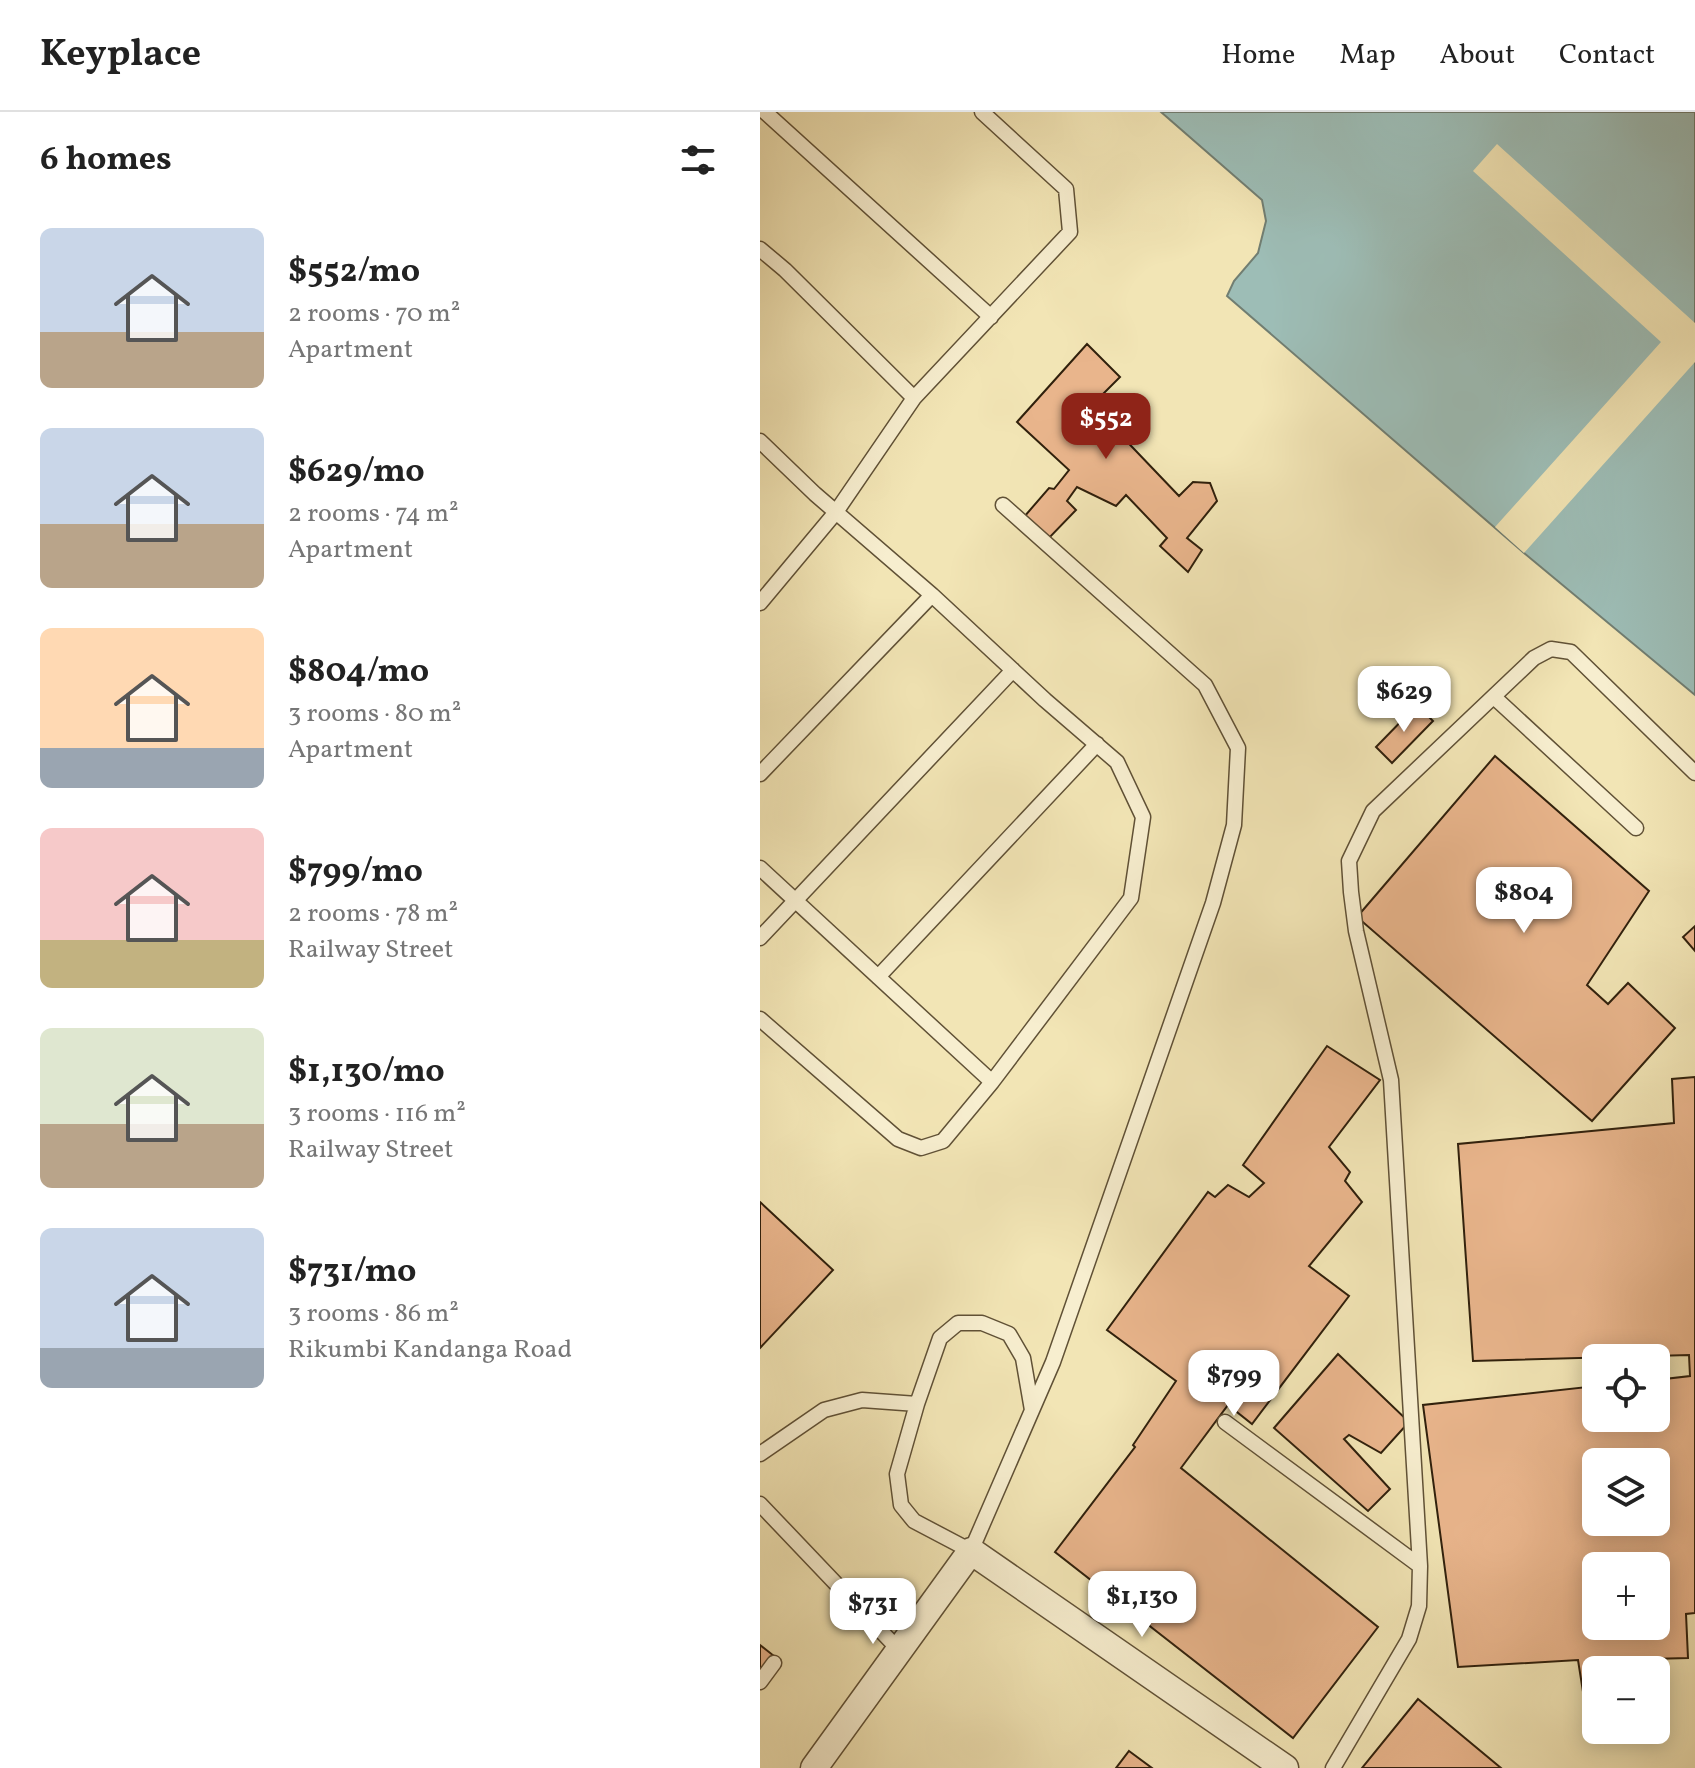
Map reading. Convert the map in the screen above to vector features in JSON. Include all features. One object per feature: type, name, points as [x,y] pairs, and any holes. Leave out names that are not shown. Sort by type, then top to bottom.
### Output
[{"type":"street","points":[[814,1768],[971,1551],[1285,1768]]},
{"type":"lane","points":[[765,112],[991,317]]},
{"type":"lane","points":[[760,603],[836,512],[914,398],[1070,232],[1066,189],[982,112]]},
{"type":"lane","points":[[760,249],[914,398]]},
{"type":"lane","points":[[760,441],[1117,762],[1143,817],[1131,898],[992,1082],[943,1141],[921,1148],[898,1139],[760,1019]]},
{"type":"lane","points":[[1003,505],[1205,685],[1238,748],[1234,825],[1213,903],[1053,1362],[971,1551],[914,1521],[901,1505],[897,1474],[940,1338],[958,1323],[982,1323],[1009,1334],[1023,1358],[1032,1410]]},
{"type":"lane","points":[[760,774],[932,595]]},
{"type":"lane","points":[[1333,1768],[1409,1639],[1419,1606],[1420,1566],[1391,1080],[1356,931],[1349,861],[1373,811],[1534,658],[1551,649],[1571,652],[1695,773]]},
{"type":"lane","points":[[760,938],[1013,670]]},
{"type":"lane","points":[[1494,697],[1636,828]]},
{"type":"lane","points":[[878,977],[1097,744]]},
{"type":"lane","points":[[760,868],[992,1082]]},
{"type":"lane","points":[[760,1454],[824,1410],[862,1400],[917,1404]]},
{"type":"lane","points":[[1225,1422],[1420,1566]]},
{"type":"lane","points":[[760,1504],[900,1651]]},
{"type":"lane","points":[[760,1682],[774,1663]]},
{"type":"water","points":[[1161,112],[1695,112],[1695,695],[1524,553],[1227,296],[1234,281],[1258,253],[1266,221],[1262,200]]},
{"type":"pier","points":[[1497,144],[1695,323],[1695,362],[1524,553],[1495,527],[1661,342],[1473,171]]},
{"type":"building","points":[[1087,344],[1120,377],[1092,405],[1179,496],[1193,482],[1210,483],[1217,501],[1187,538],[1202,550],[1188,572],[1160,546],[1167,538],[1126,495],[1116,506],[1077,487],[1067,501],[1076,510],[1049,538],[1024,517],[1069,470],[1017,422]]},
{"type":"building","points":[[1417,705],[1433,721],[1392,763],[1376,747]]},
{"type":"building","points":[[1495,756],[1649,891],[1587,985],[1608,1004],[1628,983],[1675,1028],[1592,1121],[1357,917]]},
{"type":"building","points":[[1695,926],[1695,951],[1683,937]]},
{"type":"building","points":[[1327,1046],[1380,1080],[1329,1147],[1350,1172],[1345,1181],[1362,1202],[1309,1266],[1349,1296],[1252,1424],[1228,1405],[1181,1468],[1378,1627],[1293,1738],[1055,1552],[1135,1447],[1133,1445],[1176,1381],[1107,1330],[1208,1192],[1215,1197],[1228,1185],[1249,1197],[1264,1183],[1243,1165]]},
{"type":"building","points":[[1695,1077],[1695,1613],[1686,1614],[1688,1658],[1582,1656],[1582,1685],[1578,1660],[1458,1667],[1423,1405],[1582,1388],[1582,1432],[1670,1432],[1670,1378],[1690,1376],[1689,1355],[1670,1356],[1670,1344],[1582,1344],[1582,1358],[1473,1361],[1458,1144],[1674,1123],[1672,1079]]},
{"type":"building","points":[[760,1202],[833,1270],[760,1348]]},
{"type":"building","points":[[1338,1354],[1409,1422],[1381,1453],[1349,1435],[1344,1439],[1390,1489],[1368,1511],[1274,1428]]},
{"type":"building","points":[[760,1645],[774,1656],[760,1670]]},
{"type":"building","points":[[1418,1699],[1501,1768],[1362,1768]]},
{"type":"building","points":[[1129,1751],[1152,1768],[1116,1768]]}]
